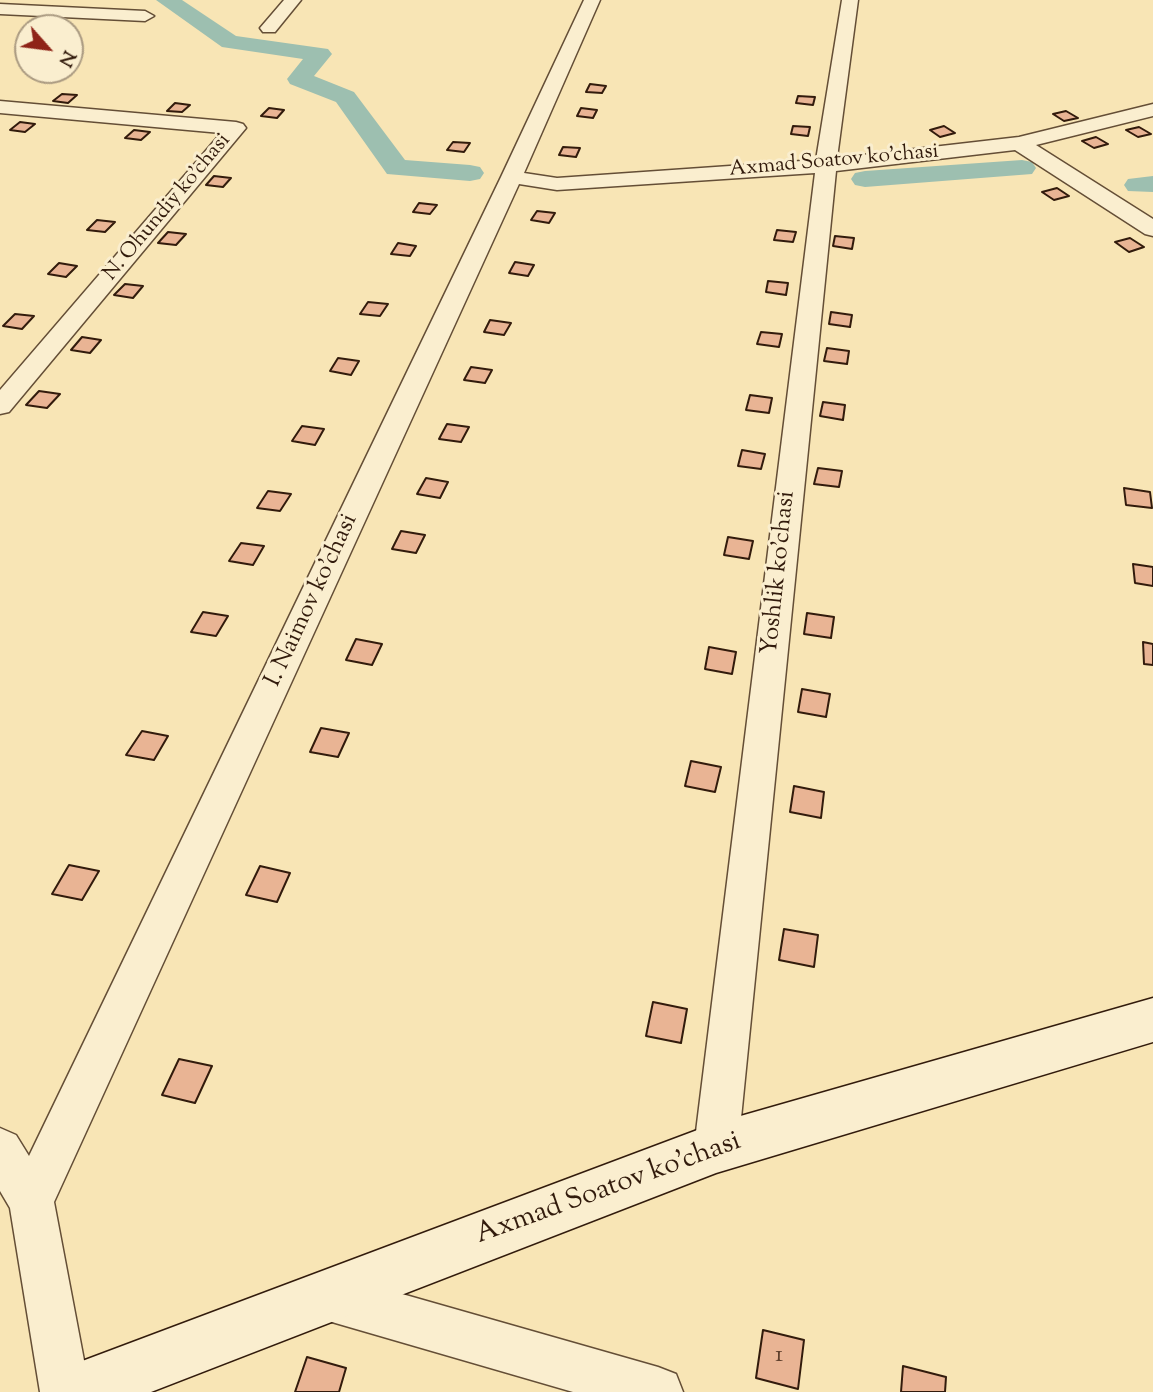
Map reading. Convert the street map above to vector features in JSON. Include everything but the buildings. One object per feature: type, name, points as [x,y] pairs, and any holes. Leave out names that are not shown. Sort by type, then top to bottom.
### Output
[{"type":"street","points":[[269,28],[293,0]]},
{"type":"street","name":"I. Naimov ko'chasi","points":[[31,1201],[593,0]]},
{"type":"street","name":"Yoshlik ko'chasi","points":[[716,1148],[826,166],[850,0]]},
{"type":"street","points":[[12,5],[145,16]]},
{"type":"street","name":"N. Ohundiy ko'chasi","points":[[0,107],[236,128],[0,406]]},
{"type":"street","name":"Axmad Soatov ko'chasi","points":[[512,177],[557,184],[826,166],[1018,143],[1153,110]]},
{"type":"street","points":[[1018,143],[1153,229]]},
{"type":"street","name":"Axmad Soatov ko'chasi","points":[[77,1392],[716,1148],[1153,1020]]},
{"type":"street","points":[[0,1150],[31,1201],[65,1392]]},
{"type":"street","points":[[325,1296],[658,1392]]},
{"type":"waterway","points":[[167,0],[230,42],[320,54],[299,79],[345,97],[397,168],[470,173]]},
{"type":"waterway","points":[[865,179],[1022,168]]},
{"type":"waterway","points":[[1138,185],[1153,184]]}]
